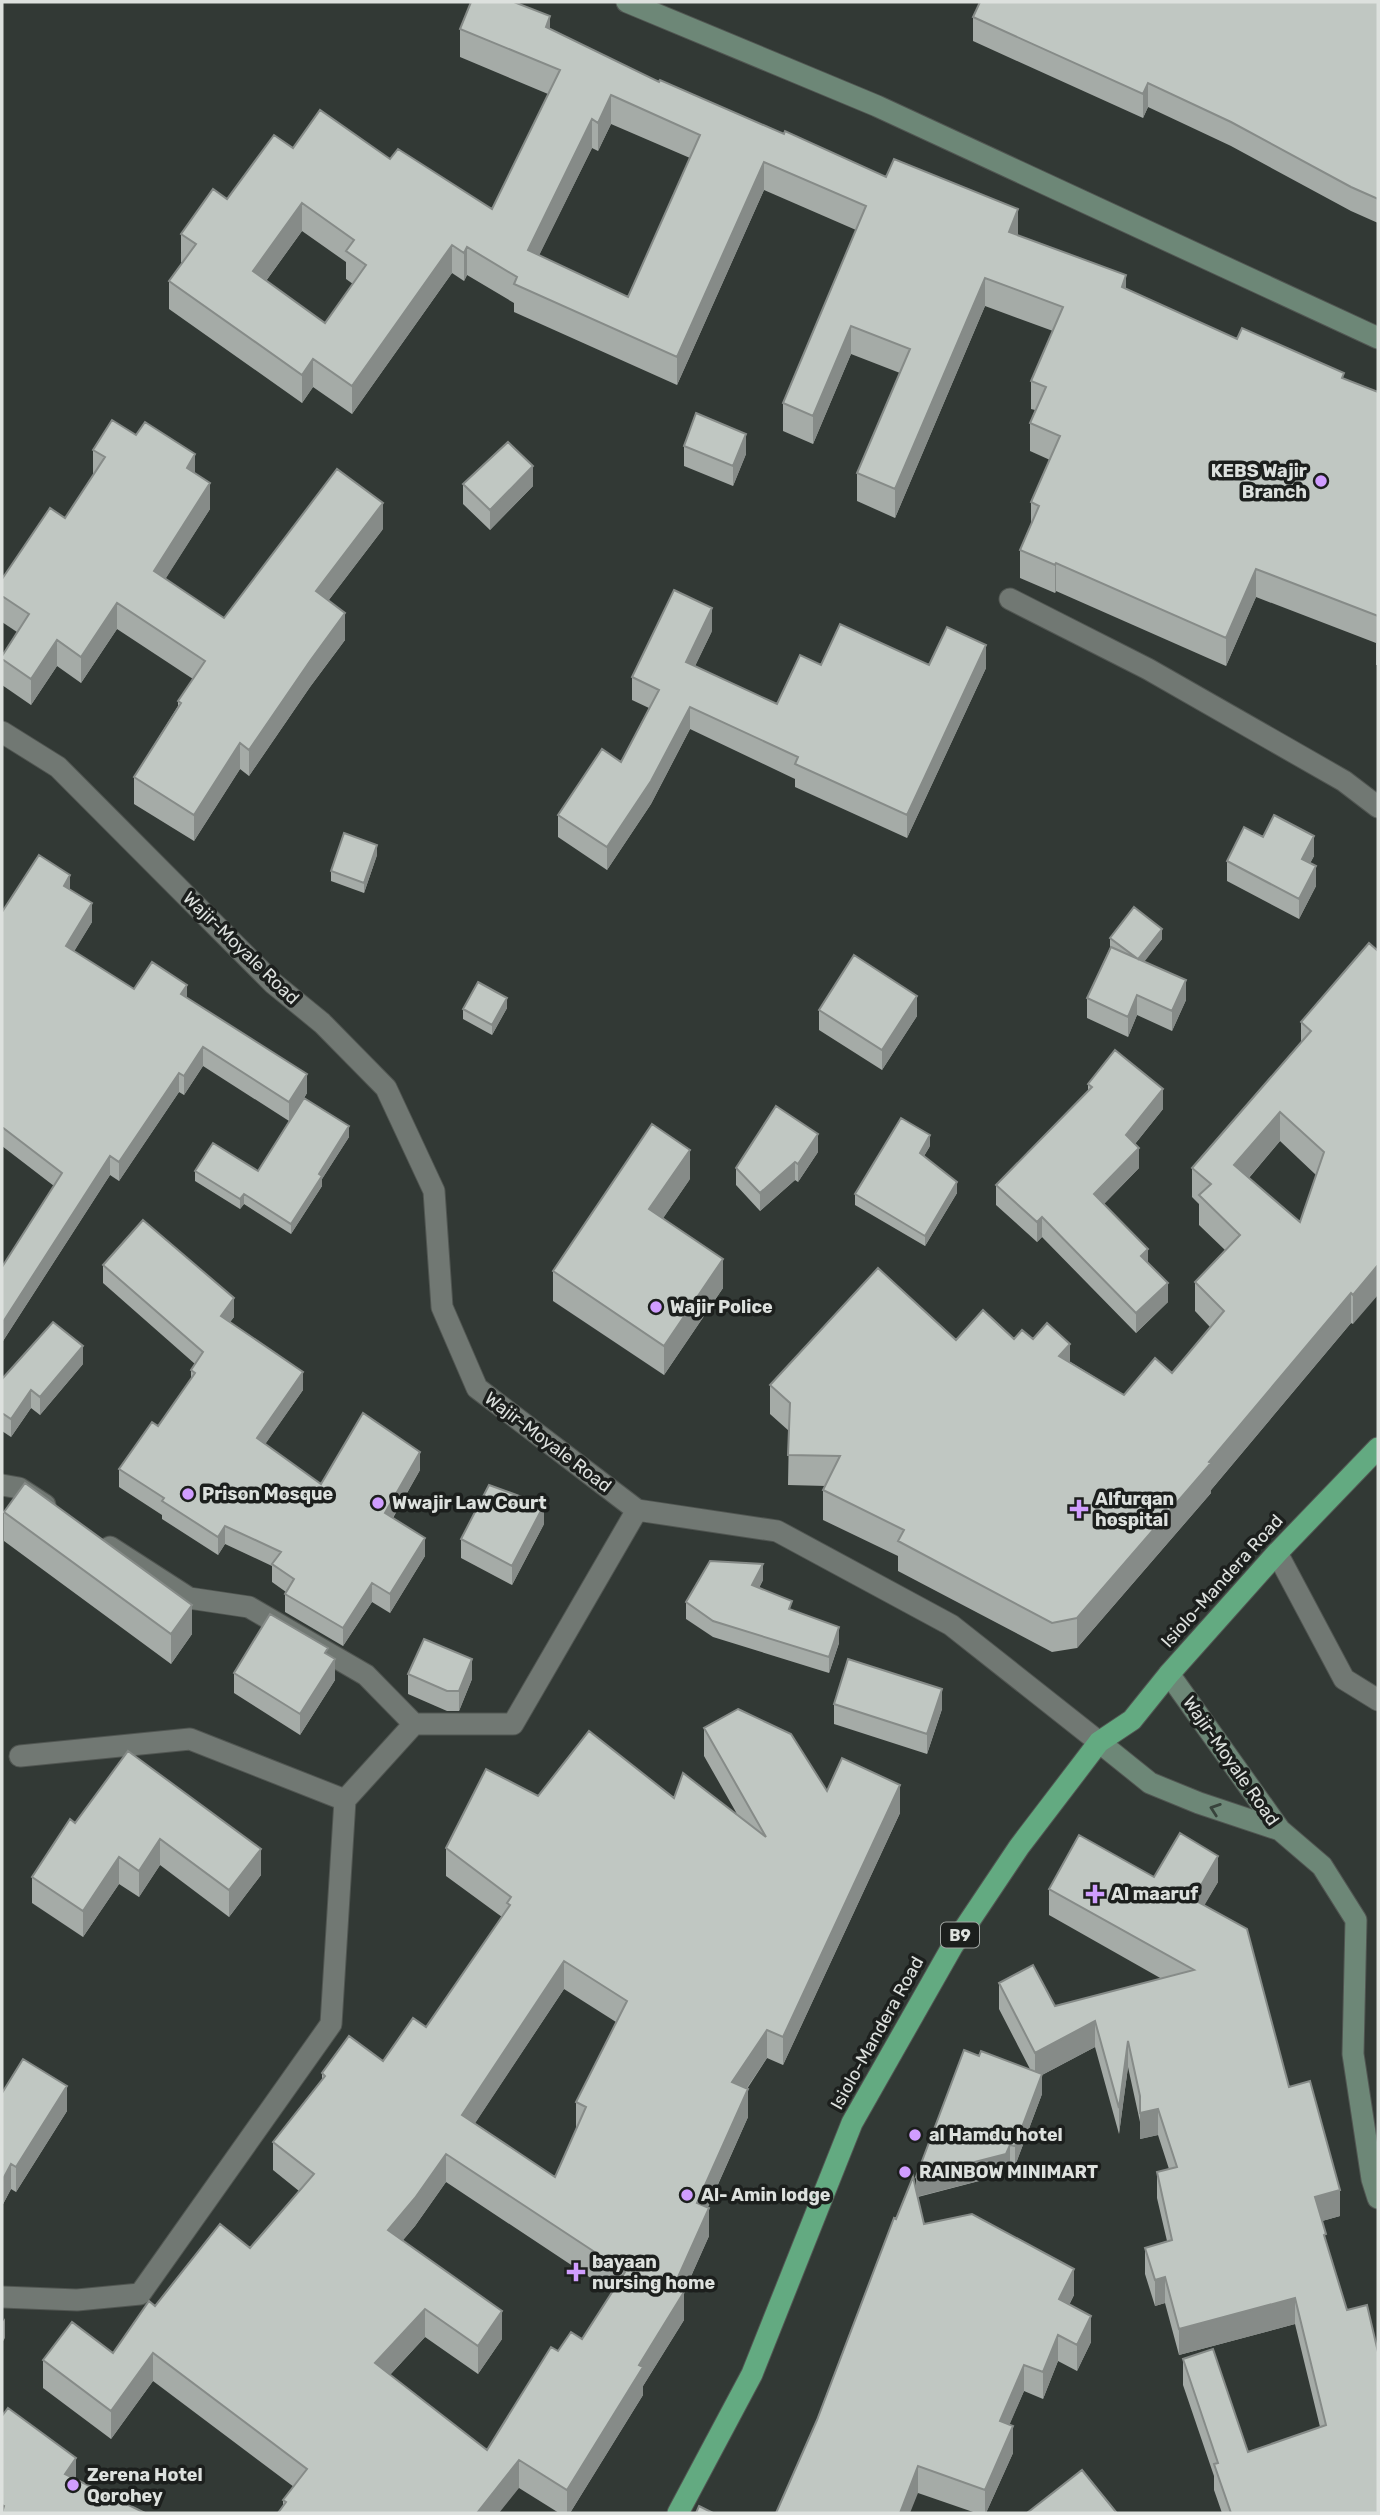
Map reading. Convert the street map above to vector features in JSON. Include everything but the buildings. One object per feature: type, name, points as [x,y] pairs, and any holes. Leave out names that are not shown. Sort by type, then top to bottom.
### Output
[{"type":"highway","name":"Isiolo-Mandera Road","points":[[678,2513],[752,2374],[852,2123],[952,1947],[1019,1847],[1099,1742],[1132,1720],[1169,1674],[1277,1553],[1378,1448]]},
{"type":"street","points":[[626,2],[877,106],[1378,338]]},
{"type":"street","points":[[1010,599],[1148,669],[1345,781],[1378,807]]},
{"type":"street","name":"Wajir-Moyale Road","points":[[2,732],[58,766],[273,983],[322,1023],[386,1088],[434,1191],[442,1307],[477,1388],[637,1510],[777,1531],[951,1625],[1099,1742]]},
{"type":"street","points":[[2,1485],[19,1488],[64,1517]]},
{"type":"street","points":[[98,1539],[189,1598],[249,1607],[366,1675],[414,1724],[513,1724],[637,1510]]},
{"type":"street","points":[[1277,1553],[1343,1679],[1378,1700]]},
{"type":"street","name":"Wajir-Moyale Road","points":[[1169,1674],[1280,1830],[1322,1866],[1356,1920],[1353,2054],[1372,2179],[1378,2198]]},
{"type":"street","points":[[2,2297],[77,2300],[140,2294],[331,2024],[345,1800],[414,1724]]},
{"type":"street","points":[[20,1756],[190,1739],[345,1800]]},
{"type":"street","points":[[1099,1742],[1150,1783],[1199,1803],[1280,1830]]},
{"type":"place","name":"KEBS Wajir Branch","points":[[1321,481]]},
{"type":"place","name":"Wajir Police","points":[[656,1307]]},
{"type":"place","name":"Prison Mosque","points":[[188,1494]]},
{"type":"place","name":"Wwajir Law Court","points":[[378,1503]]},
{"type":"place","name":"Alfurqan hospital","points":[[1079,1509]]},
{"type":"place","name":"Al maaruf","points":[[1095,1894]]},
{"type":"place","name":"al Hamdu hotel","points":[[915,2135]]},
{"type":"place","name":"RAINBOW MINIMART","points":[[905,2172]]},
{"type":"place","name":"Al- Amin lodge","points":[[687,2195]]},
{"type":"place","name":"bayaan nursing home","points":[[576,2272]]},
{"type":"place","name":"Zerena Hotel Qorohey","points":[[73,2485]]}]
